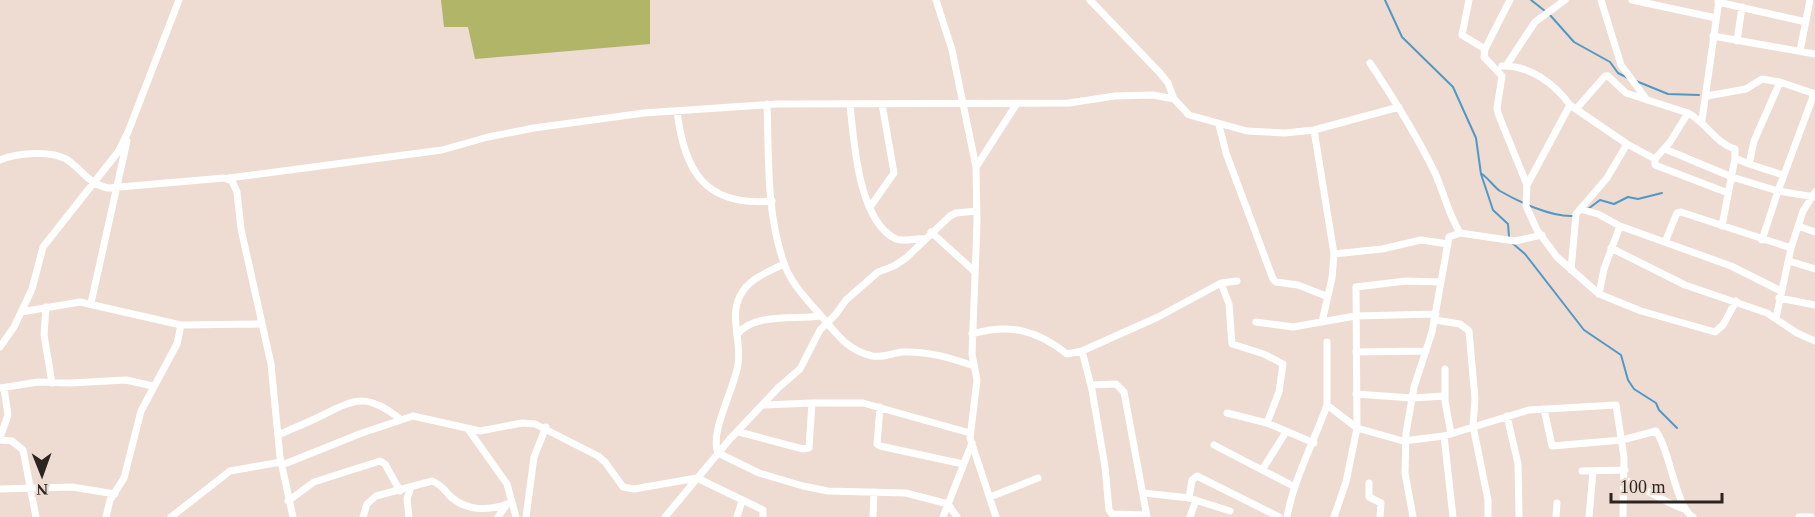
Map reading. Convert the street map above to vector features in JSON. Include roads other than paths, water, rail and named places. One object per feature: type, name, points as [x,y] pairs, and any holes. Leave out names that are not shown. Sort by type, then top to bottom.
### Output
[{"type":"street","points":[[0,347],[32,289],[43,247],[118,152],[128,132],[179,0]]},
{"type":"street","points":[[936,0],[964,102],[976,167],[977,211],[972,334],[977,380],[970,432],[996,517]]},
{"type":"street","points":[[1090,0],[1160,73],[1168,83],[1174,99],[1189,115],[1247,131],[1285,133],[1314,130],[1399,107]]},
{"type":"street","points":[[1469,0],[1462,35],[1485,50]]},
{"type":"street","points":[[1510,0],[1485,50],[1486,61],[1495,67],[1503,81],[1497,108],[1527,184],[1526,206],[1557,257],[1599,294],[1641,312],[1714,332],[1723,325],[1736,302]]},
{"type":"street","points":[[1506,66],[1535,22],[1565,0]]},
{"type":"street","points":[[1601,0],[1622,65],[1647,100]]},
{"type":"street","points":[[1632,0],[1716,18]]},
{"type":"street","points":[[1800,51],[1810,0]]},
{"type":"street","points":[[1702,120],[1719,1],[1806,22]]},
{"type":"street","points":[[1737,40],[1742,7]]},
{"type":"street","points":[[1713,36],[1815,54]]},
{"type":"street","points":[[1370,63],[1399,107],[1436,174],[1449,214],[1460,233]]},
{"type":"street","points":[[1495,67],[1518,67],[1545,80],[1573,106],[1627,144],[1655,159]]},
{"type":"street","points":[[1527,184],[1573,106],[1605,76],[1610,77],[1626,93],[1688,113],[1702,120],[1719,142],[1735,149],[1722,226]]},
{"type":"street","points":[[1707,96],[1746,89],[1761,80],[1780,82],[1814,94],[1783,175],[1762,240]]},
{"type":"street","points":[[1749,164],[1754,141],[1780,82]]},
{"type":"street","points":[[0,160],[26,155],[65,159],[93,183],[118,187],[229,178],[442,150],[488,137],[534,128],[602,118],[676,111],[767,104],[850,105],[964,102],[1016,105],[1070,103],[1139,95],[1174,99]]},
{"type":"street","points":[[767,104],[772,201],[784,264],[794,283],[820,316],[844,344],[871,356],[880,357],[910,352],[953,357],[974,366]]},
{"type":"street","points":[[870,207],[894,172],[882,104]]},
{"type":"street","points":[[850,105],[859,174],[870,207],[891,235],[900,240],[924,239]]},
{"type":"street","points":[[976,167],[1016,105]]},
{"type":"street","points":[[676,111],[686,159],[699,180],[713,189],[737,198],[757,202],[772,201]]},
{"type":"street","points":[[1688,113],[1665,149],[1655,159],[1654,165],[1728,193]]},
{"type":"street","points":[[1219,125],[1226,153],[1273,279],[1275,282],[1298,285],[1326,296]]},
{"type":"street","points":[[1314,130],[1334,254],[1332,278],[1326,296],[1322,322]]},
{"type":"street","points":[[91,303],[118,187],[128,132]]},
{"type":"street","points":[[1571,270],[1576,214],[1607,178],[1627,144]]},
{"type":"street","points":[[1665,149],[1732,177],[1778,191],[1814,195]]},
{"type":"street","points":[[1735,158],[1783,175]]},
{"type":"street","points":[[229,178],[237,192],[242,229],[271,364],[281,464],[293,517]]},
{"type":"street","points":[[1776,318],[1791,248],[1805,207],[1814,195]]},
{"type":"street","points":[[1580,209],[1745,272],[1780,294],[1815,305]]},
{"type":"street","points":[[665,517],[718,453],[800,369],[814,339],[846,300],[870,278],[901,262],[931,232],[956,213],[977,211]]},
{"type":"street","points":[[1665,242],[1678,212],[1791,248]]},
{"type":"street","points":[[1599,294],[1611,248],[1620,226]]},
{"type":"street","points":[[1798,226],[1815,232]]},
{"type":"street","points":[[931,232],[974,271]]},
{"type":"street","points":[[1413,517],[1406,483],[1405,441],[1419,366],[1426,351],[1435,317],[1449,237],[1460,233],[1515,241],[1542,235]]},
{"type":"street","points":[[1334,254],[1382,249],[1421,240],[1448,244]]},
{"type":"street","points":[[1611,248],[1685,285],[1776,318],[1797,333],[1815,341]]},
{"type":"street","points":[[1789,261],[1815,269]]},
{"type":"street","points":[[718,453],[716,443],[720,421],[738,365],[736,306],[746,286],[784,264]]},
{"type":"street","points":[[972,334],[988,329],[1015,328],[1047,340],[1067,354],[1082,351],[1158,317],[1221,284],[1237,281]]},
{"type":"street","points":[[1334,517],[1346,482],[1357,428],[1355,289],[1358,286],[1414,281],[1441,282]]},
{"type":"street","points":[[1221,284],[1229,304],[1232,344],[1264,354],[1283,364],[1279,392],[1267,423]]},
{"type":"street","points":[[21,312],[80,302],[181,325],[262,324]]},
{"type":"street","points":[[46,307],[44,335],[52,384]]},
{"type":"street","points":[[737,335],[742,328],[754,322],[820,316]]},
{"type":"street","points":[[1256,322],[1293,327],[1355,316],[1435,317],[1460,324],[1469,331],[1475,399],[1473,426],[1488,500],[1488,517]]},
{"type":"street","points":[[106,517],[124,478],[136,426],[153,386],[177,344],[181,325]]},
{"type":"street","points":[[1287,517],[1295,488],[1327,405],[1327,342]]},
{"type":"street","points":[[1082,351],[1091,385],[1108,486],[1109,510],[1112,514],[1124,516],[1147,516],[1124,392],[1116,384],[1091,385]]},
{"type":"street","points":[[1356,352],[1426,351]]},
{"type":"street","points":[[1445,369],[1453,517]]},
{"type":"street","points":[[36,517],[23,450],[12,441],[0,439],[8,415],[2,388],[38,382],[52,384],[126,380],[153,386]]},
{"type":"street","points":[[1356,394],[1412,398],[1445,396]]},
{"type":"street","points":[[278,435],[341,404],[358,400],[385,407],[400,419]]},
{"type":"street","points":[[739,432],[807,450],[811,445],[812,404]]},
{"type":"street","points":[[764,405],[863,404],[970,432]]},
{"type":"street","points":[[1327,405],[1357,428],[1403,441],[1448,435],[1507,416],[1544,409],[1616,405],[1625,470],[1623,517]]},
{"type":"street","points":[[880,407],[877,444],[963,464]]},
{"type":"street","points":[[1544,409],[1552,446],[1622,440],[1650,431],[1657,432],[1667,454],[1670,473],[1684,509]]},
{"type":"street","points":[[1227,413],[1267,423],[1314,443]]},
{"type":"street","points":[[171,517],[230,471],[281,464],[413,416],[468,429],[491,431],[522,423],[546,427],[598,456],[605,462],[617,482],[629,490],[697,478],[763,510],[766,516]]},
{"type":"street","points":[[1507,416],[1518,464],[1519,517]]},
{"type":"street","points":[[526,517],[534,457],[546,427]]},
{"type":"street","points":[[468,429],[507,484],[509,500],[516,517]]},
{"type":"street","points":[[1262,470],[1286,432]]},
{"type":"street","points":[[943,517],[972,443]]},
{"type":"street","points":[[1214,445],[1295,488]]},
{"type":"street","points":[[718,453],[759,473],[803,486],[828,491],[906,494],[948,504],[957,517]]},
{"type":"street","points":[[288,501],[314,483],[380,461],[385,464],[400,491]]},
{"type":"street","points":[[1582,471],[1625,470]]},
{"type":"street","points":[[1589,517],[1593,471]]},
{"type":"street","points":[[1190,517],[1192,480],[1197,476],[1279,517]]},
{"type":"street","points":[[990,497],[1038,478]]},
{"type":"street","points":[[1624,480],[1647,489],[1667,502],[1684,509],[1693,517]]},
{"type":"street","points":[[363,517],[371,499],[432,481],[459,503],[476,508],[492,509],[509,500]]},
{"type":"street","points":[[1369,483],[1370,499],[1381,503],[1383,507],[1380,517]]},
{"type":"street","points":[[0,489],[72,487],[115,494]]},
{"type":"street","points":[[408,516],[407,499],[411,487]]},
{"type":"street","points":[[873,517],[874,492]]},
{"type":"street","points":[[1144,493],[1192,499],[1230,511]]},
{"type":"street","points":[[498,517],[509,500]]},
{"type":"street","points":[[737,517],[742,501]]},
{"type":"street","points":[[1556,517],[1557,503]]},
{"type":"street","points":[[1799,517],[1812,517]]},
{"type":"waterway","points":[[1385,0],[1402,37],[1453,87],[1476,138],[1481,174],[1493,210],[1508,224],[1509,237]]},
{"type":"waterway","points":[[1531,0],[1545,11]]},
{"type":"waterway","points":[[1550,15],[1574,42],[1610,62],[1618,73],[1628,78]]},
{"type":"waterway","points":[[1636,81],[1668,94],[1699,95]]},
{"type":"waterway","points":[[1482,174],[1500,191],[1526,204],[1555,214],[1573,216]]},
{"type":"waterway","points":[[1588,209],[1600,200],[1614,204],[1628,197],[1638,199],[1662,193]]},
{"type":"waterway","points":[[1511,242],[1525,254],[1584,330],[1621,355],[1628,380],[1634,389],[1656,403],[1659,410],[1677,428]]}]
